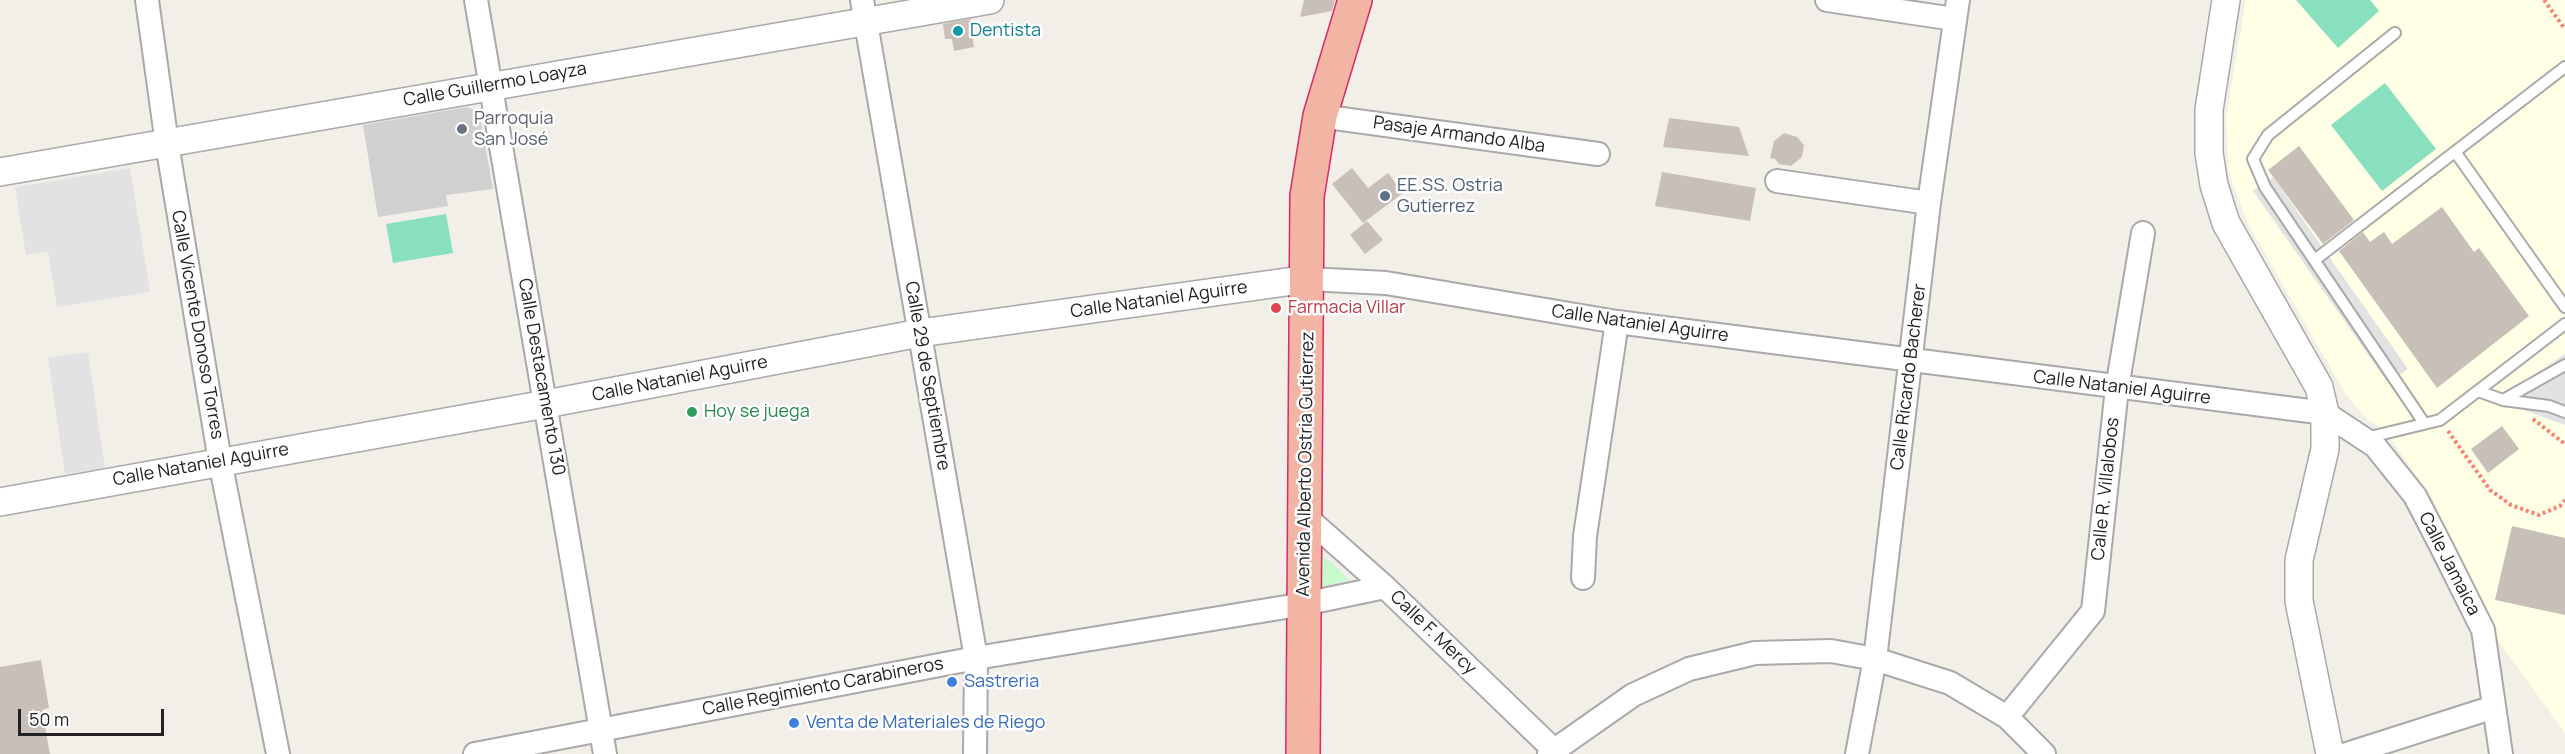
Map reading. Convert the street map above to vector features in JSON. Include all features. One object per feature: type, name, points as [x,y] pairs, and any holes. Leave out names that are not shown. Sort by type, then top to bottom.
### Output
[{"type":"highway","name":"Avenida Alberto Ostria Gutierrez","points":[[1303,754],[1308,196],[1320,116],[1355,0]]},
{"type":"street","name":"Calle Vicente Donoso Torres","points":[[147,0],[166,144],[220,461],[278,754]]},
{"type":"street","name":"Calle Destacamento 130","points":[[476,0],[605,754]]},
{"type":"street","name":"Calle Guillermo Loayza","points":[[0,172],[491,86],[863,11],[990,0]]},
{"type":"street","points":[[1827,0],[1956,10]]},
{"type":"street","points":[[2226,0],[2209,110],[2209,153],[2214,185],[2226,223],[2319,387],[2325,414],[2325,449],[2299,560],[2299,602],[2330,754]]},
{"type":"street","name":"Calle Ricardo Bacherer","points":[[1857,754],[1875,659],[1929,203],[1956,10]]},
{"type":"street","name":"Calle 29 de Septiembre","points":[[863,11],[976,658],[975,754]]},
{"type":"street","name":"Pasaje Armando Alba","points":[[1320,116],[1598,154]]},
{"type":"street","points":[[1777,181],[1929,203]]},
{"type":"street","name":"Calle R. Villalobos","points":[[2007,717],[2093,611],[2116,388],[2143,233]]},
{"type":"street","name":"Calle Nataniel Aguirre","points":[[0,502],[546,404],[920,333],[1308,279],[1386,284],[1617,322],[2325,414]]},
{"type":"street","points":[[1582,578],[1585,536],[1617,322]]},
{"type":"street","name":"Calle Jamaica","points":[[2325,414],[2375,446],[2415,496],[2483,630],[2501,754]]},
{"type":"street","name":"Calle F. Mercy","points":[[1305,516],[1385,587],[1553,752]]},
{"type":"street","name":"Calle Regimiento Carabineros","points":[[475,754],[976,658],[1304,604],[1385,587]]},
{"type":"street","points":[[1553,752],[1633,695],[1689,669],[1755,653],[1831,651],[1875,659],[1950,683],[2007,717],[2044,754]]},
{"type":"street","points":[[2348,754],[2494,707]]},
{"type":"lane","points":[[2395,33],[2268,135],[2253,159],[2265,187],[2316,259],[2424,423]]},
{"type":"lane","points":[[2316,259],[2565,68]]},
{"type":"lane","points":[[2456,153],[2565,307]]},
{"type":"lane","points":[[2365,438],[2440,420],[2565,324]]},
{"type":"lane","points":[[2503,400],[2565,365]]},
{"type":"lane","points":[[2478,392],[2503,400],[2549,406],[2565,412]]},
{"type":"path","points":[[2544,0],[2565,29]]},
{"type":"path","points":[[2503,400],[2534,419],[2565,444]]},
{"type":"path","points":[[2440,420],[2490,490],[2511,505],[2539,515],[2560,506],[2565,500]]},
{"type":"shaded area","points":[[2246,0],[2565,0],[2565,733],[2497,639],[2432,498],[2386,432],[2366,418],[2346,395],[2247,222],[2229,173],[2226,118]]},
{"type":"shaded area","points":[[467,107],[475,110],[480,116],[493,189],[446,195],[448,206],[378,217],[363,125]]},
{"type":"shaded area","points":[[130,168],[150,292],[57,307],[48,251],[26,255],[15,187]]},
{"type":"shaded area","points":[[2273,177],[2408,369],[2388,383],[2253,191]]},
{"type":"shaded area","points":[[88,352],[105,468],[65,474],[48,358]]},
{"type":"shaded area","points":[[2565,354],[2565,425],[2510,405],[2503,396]]},
{"type":"green space","points":[[2296,0],[2370,0],[2379,11],[2338,48]]},
{"type":"green space","points":[[2385,83],[2436,149],[2382,191],[2331,125]]},
{"type":"green space","points":[[446,214],[453,253],[393,263],[386,224]]},
{"type":"green space","points":[[1314,550],[1332,563],[1349,580],[1313,590]]},
{"type":"building","points":[[1304,0],[1335,0],[1332,11],[1300,17]]},
{"type":"building","name":"Dentista","points":[[970,19],[974,47],[954,51],[952,39],[945,39],[943,24]]},
{"type":"building","points":[[1669,118],[1739,127],[1749,156],[1663,147]]},
{"type":"building","points":[[1784,133],[1797,137],[1804,145],[1802,157],[1791,166],[1779,164],[1775,159],[1770,158],[1774,141]]},
{"type":"building","points":[[2299,146],[2354,220],[2323,244],[2268,170]]},
{"type":"building","points":[[1352,168],[1368,188],[1388,173],[1403,193],[1363,223],[1332,184]]},
{"type":"building","points":[[1662,172],[1756,188],[1750,221],[1655,206]]},
{"type":"building","points":[[2442,207],[2474,252],[2479,248],[2529,316],[2437,388],[2339,251],[2363,232],[2370,242],[2384,232],[2392,244]]},
{"type":"building","points":[[1367,221],[1383,240],[1365,254],[1350,235]]},
{"type":"building","points":[[2502,426],[2519,449],[2488,473],[2471,449]]},
{"type":"building","points":[[2512,526],[2565,538],[2565,615],[2495,600]]},
{"type":"building","points":[[41,660],[49,708],[42,710],[50,754],[0,754],[0,667]]},
{"type":"place","name":"Dentista","points":[[958,31]]},
{"type":"place","name":"Parroquia San José","points":[[462,129]]},
{"type":"place","name":"EE.SS. Ostria Gutierrez","points":[[1385,196]]},
{"type":"place","name":"Farmacia Villar","points":[[1276,308]]},
{"type":"place","name":"Hoy se juega","points":[[692,412]]},
{"type":"place","name":"Sastreria","points":[[952,682]]},
{"type":"place","name":"Venta de Materiales de Riego","points":[[794,723]]}]
